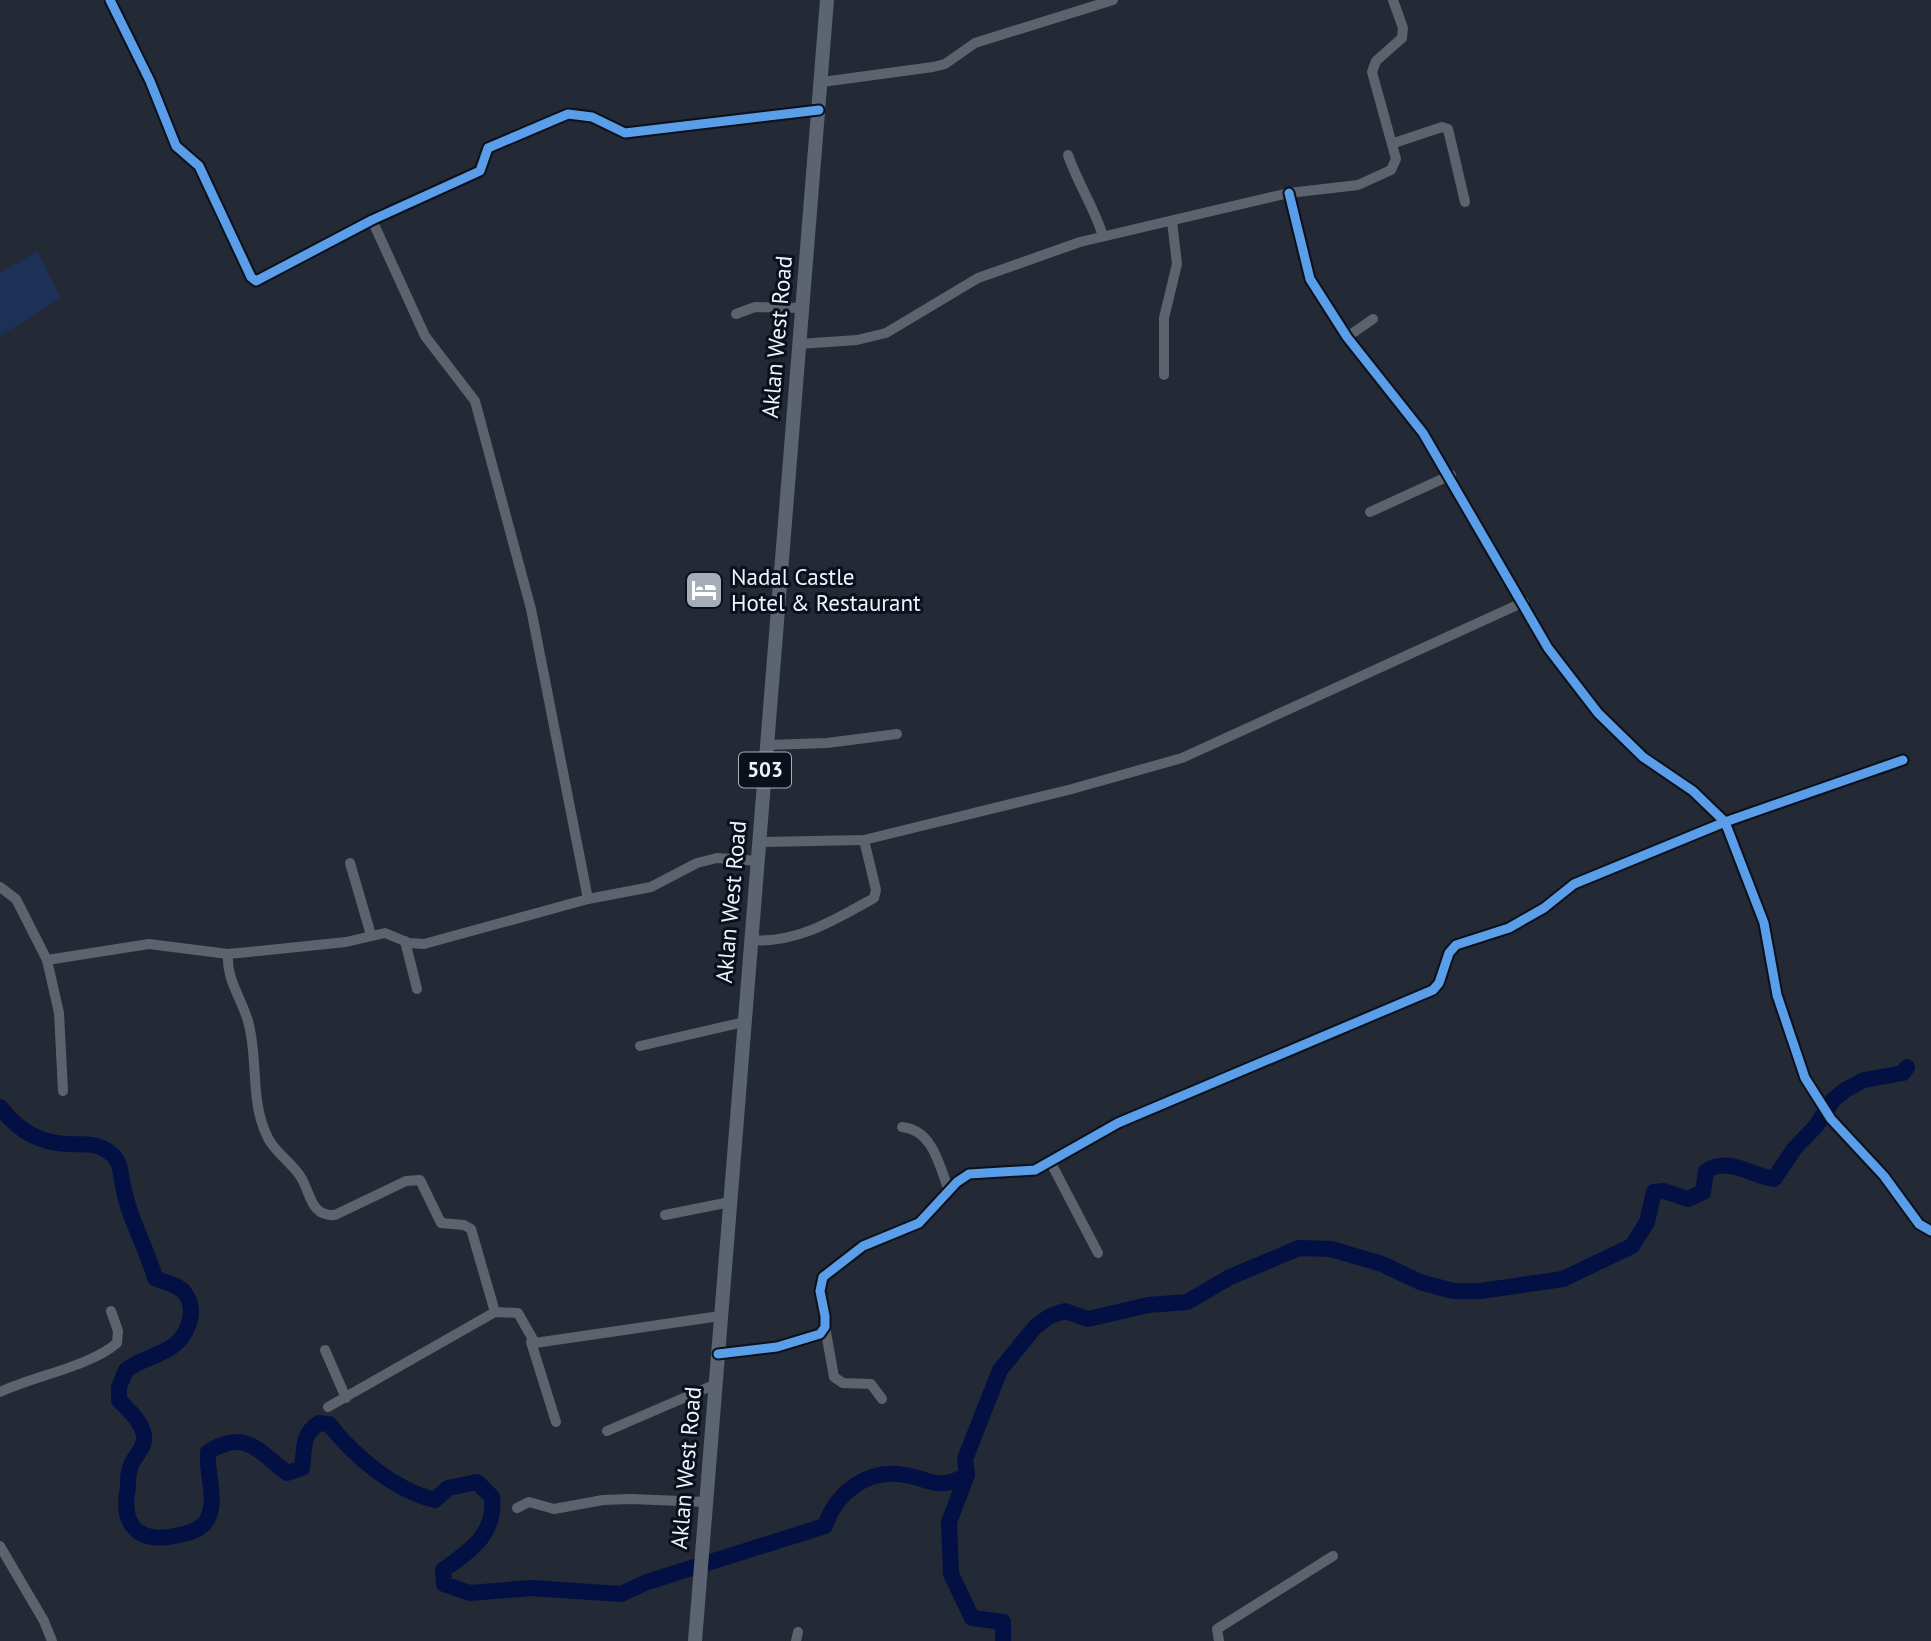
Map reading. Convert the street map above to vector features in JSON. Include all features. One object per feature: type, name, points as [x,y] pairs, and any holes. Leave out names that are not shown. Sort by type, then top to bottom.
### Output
[{"type":"main road","name":"Aklan West Road","points":[[695,1641],[827,0]]},
{"type":"street","points":[[110,0],[150,81],[176,146],[199,166],[252,279],[261,281],[372,220],[480,171],[488,148],[561,116],[574,114],[592,117],[625,134],[819,110]]},
{"type":"street","points":[[822,82],[945,64],[975,43],[1113,0]]},
{"type":"street","points":[[799,344],[857,340],[886,333],[978,278],[1080,242],[1289,193],[1358,185],[1391,170],[1396,159],[1394,144],[1372,72],[1376,61],[1402,38],[1403,28],[1393,0]]},
{"type":"street","points":[[1394,144],[1442,127],[1448,129],[1465,202]]},
{"type":"street","points":[[1068,155],[1080,188],[1093,206],[1103,236]]},
{"type":"street","points":[[1289,193],[1310,279],[1347,337],[1423,433],[1451,475],[1548,648],[1598,713],[1643,757],[1693,791],[1725,822],[1764,923],[1777,995],[1805,1078],[1832,1119],[1884,1176],[1919,1224],[1931,1231]]},
{"type":"street","points":[[372,220],[425,336],[475,401],[531,609],[588,899]]},
{"type":"street","points":[[1164,375],[1164,318],[1177,264],[1172,221]]},
{"type":"street","points":[[736,314],[755,307],[802,308]]},
{"type":"street","points":[[1347,337],[1373,319]]},
{"type":"street","points":[[1370,512],[1451,475]]},
{"type":"street","points":[[759,842],[864,840],[1072,789],[1182,758],[1524,602]]},
{"type":"street","points":[[767,745],[827,743],[897,734]]},
{"type":"street","points":[[881,1399],[871,1384],[843,1383],[834,1377],[820,1291],[822,1277],[863,1246],[919,1223],[949,1191],[970,1174],[1035,1170],[1051,1163],[1118,1123],[1433,990],[1439,983],[1449,953],[1456,945],[1509,928],[1544,908],[1574,884],[1725,822],[1903,760]]},
{"type":"street","points":[[751,940],[779,942],[794,937],[874,898],[876,890],[864,840]]},
{"type":"street","points":[[47,960],[149,944],[228,954],[322,945],[384,933],[404,941],[424,944],[588,899],[651,887],[697,863],[717,858],[758,861]]},
{"type":"street","points":[[350,863],[372,935]]},
{"type":"street","points":[[0,887],[16,899],[47,960],[59,1013],[63,1091]]},
{"type":"street","points":[[404,941],[418,989]]},
{"type":"street","points":[[228,954],[229,974],[248,1020],[254,1091],[268,1139],[295,1166],[315,1210],[326,1216],[335,1215],[406,1181],[420,1180],[441,1223],[471,1229],[495,1312]]},
{"type":"street","points":[[640,1046],[744,1022]]},
{"type":"street","points":[[902,1127],[914,1128],[929,1143],[949,1191]]},
{"type":"street","points":[[1051,1163],[1098,1253]]},
{"type":"street","points":[[665,1215],[730,1202]]},
{"type":"street","points":[[0,1392],[32,1377],[107,1353],[117,1343],[118,1331],[111,1311]]},
{"type":"street","points":[[328,1407],[495,1312],[518,1313],[531,1342],[556,1422]]},
{"type":"street","points":[[531,1342],[556,1342],[720,1316]]},
{"type":"street","points":[[718,1354],[799,1342],[820,1334],[825,1327]]},
{"type":"street","points":[[325,1350],[346,1398]]},
{"type":"street","points":[[607,1432],[716,1384]]},
{"type":"street","points":[[517,1508],[529,1502],[554,1508],[631,1499],[706,1502]]},
{"type":"street","points":[[0,1546],[44,1621],[52,1641]]},
{"type":"street","points":[[1219,1641],[1217,1629],[1333,1556]]},
{"type":"street","points":[[0,1575],[12,1568]]},
{"type":"shaded area","points":[[37,251],[61,298],[0,336],[0,273]]},
{"type":"waterway","points":[[1003,1641],[1003,1622],[972,1618],[951,1574],[949,1522],[967,1475],[965,1459],[1000,1370],[1036,1326],[1050,1316],[1065,1311],[1088,1319],[1148,1305],[1187,1302],[1230,1277],[1299,1248],[1331,1249],[1382,1264],[1420,1282],[1453,1291],[1481,1291],[1563,1279],[1632,1246],[1647,1222],[1654,1192],[1664,1191],[1688,1199],[1703,1192],[1706,1171],[1723,1165],[1774,1179],[1833,1100],[1864,1080],[1903,1073],[1907,1067]]},
{"type":"waterway","points":[[0,1107],[22,1129],[38,1138],[57,1143],[94,1145],[113,1156],[118,1163],[129,1210],[155,1278],[178,1287],[184,1292],[191,1307],[189,1323],[181,1338],[170,1348],[126,1370],[119,1387],[119,1400],[137,1420],[144,1435],[143,1444],[129,1471],[126,1506],[131,1524],[143,1534],[162,1538],[192,1531],[204,1524],[212,1504],[208,1452],[221,1445],[242,1442],[259,1450],[287,1473],[302,1468],[307,1437],[319,1423],[329,1424],[363,1460],[405,1489],[435,1500],[448,1488],[477,1482],[492,1497],[490,1521],[480,1540],[443,1570],[444,1584],[470,1593],[531,1588],[621,1594],[647,1582],[825,1526],[837,1503],[866,1479],[891,1474],[942,1483],[967,1475]]},
{"type":"cycle path","points":[[110,0],[150,81],[176,146],[199,166],[251,277],[256,281],[372,220],[480,171],[488,148],[568,114],[592,117],[625,133],[819,110]]},
{"type":"cycle path","points":[[1289,193],[1310,279],[1347,337],[1423,433],[1548,648],[1598,713],[1643,757],[1693,791],[1725,822],[1764,923],[1777,995],[1805,1078],[1831,1119],[1884,1176],[1919,1224],[1931,1231]]},
{"type":"cycle path","points":[[718,1354],[777,1347],[820,1334],[825,1327],[820,1291],[823,1277],[863,1246],[919,1223],[957,1182],[969,1174],[1035,1170],[1118,1123],[1433,990],[1439,983],[1449,953],[1456,945],[1509,928],[1544,908],[1574,884],[1725,822],[1903,760]]},
{"type":"place","name":"Nadal Castle Hotel & Restaurant","points":[[704,590]]}]
